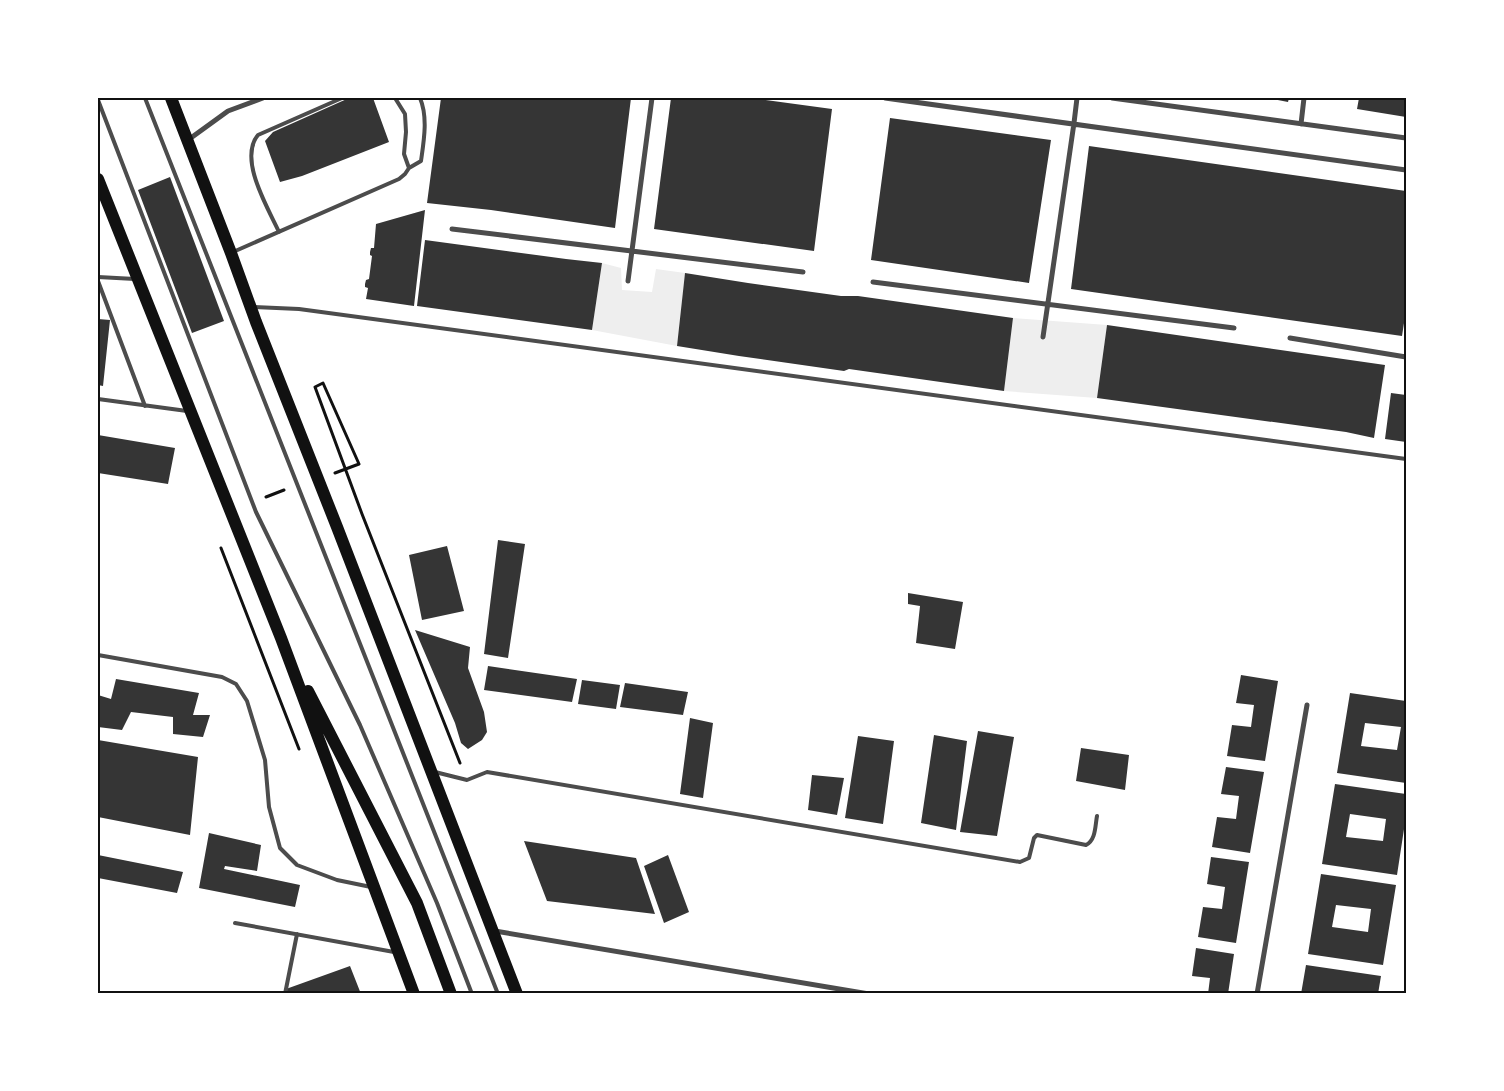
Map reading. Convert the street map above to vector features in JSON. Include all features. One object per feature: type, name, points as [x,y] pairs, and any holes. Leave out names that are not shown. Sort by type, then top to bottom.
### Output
[{"type":"main road","points":[[170,98],[188,140],[250,306],[341,536],[430,770],[494,930],[517,994]]},
{"type":"main road","points":[[98,179],[281,638],[414,994]]},
{"type":"main road","points":[[281,638],[417,903],[451,994]]},
{"type":"street","points":[[188,140],[228,111],[263,98]]},
{"type":"street","points":[[628,281],[652,98]]},
{"type":"street","points":[[885,98],[1406,170]]},
{"type":"street","points":[[1043,337],[1076,98]]},
{"type":"street","points":[[1112,98],[1406,138]]},
{"type":"street","points":[[1301,124],[1304,98]]},
{"type":"street","points":[[452,229],[803,272]]},
{"type":"street","points":[[873,282],[1234,328]]},
{"type":"street","points":[[1290,338],[1406,357]]},
{"type":"street","points":[[1257,994],[1307,705]]},
{"type":"street","points":[[494,930],[869,994]]},
{"type":"lane","points":[[145,98],[498,994]]},
{"type":"lane","points":[[279,232],[255,177],[251,161],[255,139],[258,135],[342,98]]},
{"type":"lane","points":[[395,98],[405,114],[404,154],[409,168]]},
{"type":"lane","points":[[231,253],[399,179],[406,174],[409,168],[421,161],[424,115],[420,98]]},
{"type":"lane","points":[[98,100],[256,512],[360,725],[436,903],[472,994]]},
{"type":"lane","points":[[139,280],[98,279],[145,406]]},
{"type":"lane","points":[[250,306],[300,308],[1406,459]]},
{"type":"lane","points":[[98,399],[191,412]]},
{"type":"lane","points":[[98,656],[222,677],[236,684],[247,701],[265,760],[269,807],[280,848],[297,865],[337,880],[374,887]]},
{"type":"lane","points":[[430,770],[467,780],[487,772],[1020,862],[1029,858],[1034,838],[1037,836],[1086,845],[1090,843],[1093,839],[1097,816]]},
{"type":"lane","points":[[235,923],[399,953]]},
{"type":"lane","points":[[285,994],[297,934]]},
{"type":"path","points":[[359,464],[323,383],[315,387],[366,524],[467,780]]},
{"type":"path","points":[[219,543],[302,756]]},
{"type":"shaded area","points":[[602,263],[621,268],[622,290],[652,292],[656,269],[685,273],[677,346],[592,330]]},
{"type":"shaded area","points":[[1013,318],[1107,325],[1097,398],[1004,391]]},
{"type":"building","points":[[349,98],[373,98],[389,142],[302,176],[280,182],[265,141],[273,132]]},
{"type":"building","points":[[441,98],[631,98],[615,228],[427,203]]},
{"type":"building","points":[[671,98],[751,98],[832,109],[814,251],[654,229]]},
{"type":"building","points":[[1267,98],[1289,98],[1288,102]]},
{"type":"building","points":[[1359,98],[1406,98],[1406,117],[1357,109]]},
{"type":"building","points":[[890,118],[1051,140],[1029,283],[871,260]]},
{"type":"building","points":[[1089,146],[1406,191],[1406,310],[1402,336],[1071,289]]},
{"type":"building","points":[[170,177],[224,321],[192,333],[138,190]]},
{"type":"building","points":[[425,210],[414,306],[366,299],[368,288],[365,287],[365,284],[366,280],[369,279],[372,256],[370,252],[371,248],[374,248],[376,224]]},
{"type":"building","points":[[425,240],[602,263],[592,330],[417,306]]},
{"type":"building","points":[[685,273],[841,296],[858,296],[1013,318],[1004,391],[849,369],[844,371],[677,346]]},
{"type":"building","points":[[98,319],[110,320],[103,386],[98,385]]},
{"type":"building","points":[[1107,325],[1385,365],[1374,438],[1346,432],[1097,398]]},
{"type":"building","points":[[1391,393],[1406,395],[1406,442],[1385,439]]},
{"type":"building","points":[[98,435],[175,448],[168,484],[98,473]]},
{"type":"building","points":[[498,540],[525,544],[508,658],[484,654]]},
{"type":"building","points":[[447,546],[464,611],[422,620],[409,555]]},
{"type":"building","points":[[908,593],[963,602],[955,649],[916,643],[920,606],[908,604]]},
{"type":"building","points":[[415,630],[470,647],[468,668],[484,712],[487,732],[482,740],[468,749],[461,743],[455,723]]},
{"type":"building","points":[[488,666],[577,679],[572,702],[484,690]]},
{"type":"building","points":[[1241,675],[1278,681],[1265,761],[1227,756],[1232,725],[1251,727],[1254,705],[1236,703]]},
{"type":"building","points":[[116,679],[199,693],[193,715],[210,715],[203,737],[173,734],[173,717],[131,712],[122,730],[98,727],[98,695],[111,699]]},
{"type":"building","points":[[582,680],[620,685],[616,709],[578,704]]},
{"type":"building","points":[[625,683],[688,692],[683,715],[620,707]]},
{"type":"building","points":[[1350,693],[1406,701],[1406,783],[1337,773]],"holes":[[[1365,723],[1401,727],[1397,750],[1361,746]]]},
{"type":"building","points":[[690,718],[713,723],[703,798],[680,794]]},
{"type":"building","points":[[978,731],[1014,737],[997,836],[960,832]]},
{"type":"building","points":[[934,735],[967,741],[956,830],[921,823]]},
{"type":"building","points":[[858,736],[894,741],[883,824],[845,818]]},
{"type":"building","points":[[98,740],[198,757],[190,835],[98,817]]},
{"type":"building","points":[[1081,748],[1129,755],[1125,790],[1076,781]]},
{"type":"building","points":[[1226,767],[1264,772],[1250,853],[1212,847],[1217,817],[1236,819],[1239,796],[1221,794]]},
{"type":"building","points":[[812,775],[844,778],[837,815],[808,810]]},
{"type":"building","points":[[1335,784],[1406,794],[1406,816],[1397,875],[1322,864]],"holes":[[[1350,814],[1386,819],[1383,841],[1346,837]]]},
{"type":"building","points":[[209,833],[261,845],[257,871],[225,866],[224,869],[300,885],[295,907],[199,888]]},
{"type":"building","points":[[524,841],[636,858],[655,914],[547,901]]},
{"type":"building","points":[[98,855],[183,872],[177,893],[98,878]]},
{"type":"building","points":[[668,855],[689,912],[664,923],[644,866]]},
{"type":"building","points":[[1211,857],[1249,862],[1236,943],[1198,937],[1203,907],[1222,909],[1225,887],[1207,884]]},
{"type":"building","points":[[1321,874],[1396,885],[1383,965],[1308,954]],"holes":[[[1336,905],[1371,909],[1368,932],[1332,927]]]},
{"type":"building","points":[[1196,948],[1234,954],[1228,994],[1208,994],[1210,978],[1192,976]]},
{"type":"building","points":[[1306,965],[1381,976],[1378,994],[1301,994]]},
{"type":"building","points":[[350,966],[361,994],[288,994],[286,989]]}]
